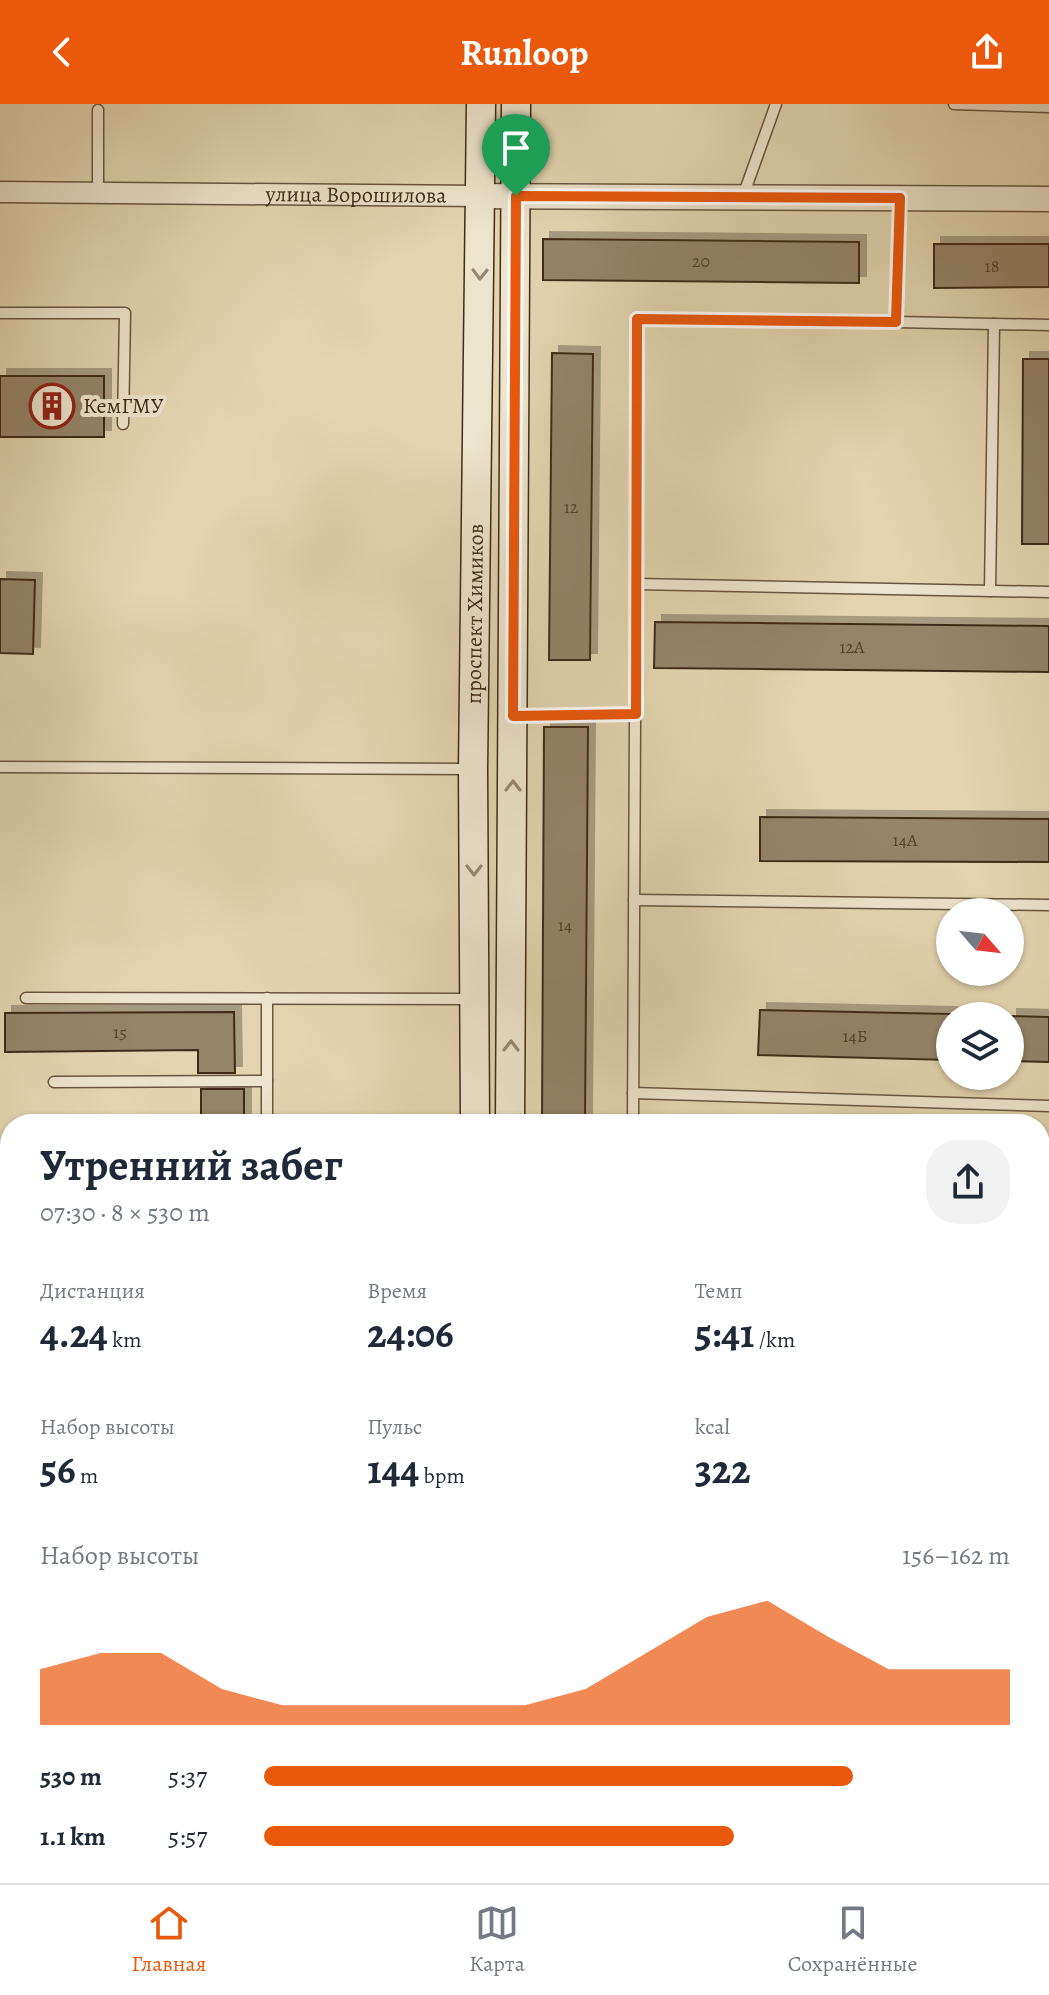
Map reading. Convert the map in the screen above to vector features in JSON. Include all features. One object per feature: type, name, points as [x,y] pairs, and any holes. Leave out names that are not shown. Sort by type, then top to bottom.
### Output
[{"type":"main road","name":"проспект Химиков","points":[[475,1114],[473,769],[481,104]]},
{"type":"main road","name":"проспект Химиков","points":[[510,1114],[516,104]]},
{"type":"street","name":"улица Ворошилова","points":[[0,192],[1049,199]]},
{"type":"lane","points":[[743,197],[776,104]]},
{"type":"lane","points":[[954,104],[1049,107]]},
{"type":"lane","points":[[98,110],[98,193]]},
{"type":"lane","points":[[896,322],[900,198]]},
{"type":"lane","points":[[0,313],[125,313],[123,424]]},
{"type":"lane","points":[[633,1114],[637,319],[1049,325]]},
{"type":"lane","points":[[990,591],[994,324]]},
{"type":"lane","points":[[636,584],[1049,592]]},
{"type":"lane","points":[[513,716],[636,714]]},
{"type":"lane","points":[[0,767],[473,769]]},
{"type":"lane","points":[[634,900],[1049,905]]},
{"type":"lane","points":[[26,998],[474,999]]},
{"type":"lane","points":[[267,998],[267,1114]]},
{"type":"lane","points":[[54,1082],[267,1081]]},
{"type":"lane","points":[[633,1093],[1049,1106]]},
{"type":"building","points":[[543,239],[859,242],[859,283],[543,280]]},
{"type":"building","points":[[934,244],[1049,244],[1049,287],[934,288]]},
{"type":"building","points":[[552,353],[593,354],[590,660],[549,660]]},
{"type":"building","points":[[1023,359],[1049,359],[1049,544],[1022,544]]},
{"type":"building","name":"КемГМУ","points":[[0,376],[104,376],[104,437],[0,437]]},
{"type":"building","points":[[0,579],[35,580],[33,654],[0,653]]},
{"type":"building","points":[[655,622],[1049,626],[1049,672],[654,668]]},
{"type":"building","points":[[544,727],[588,727],[585,1114],[542,1114]]},
{"type":"building","points":[[760,817],[1049,819],[1049,862],[760,861]]},
{"type":"building","points":[[760,1010],[936,1014],[936,1060],[758,1055]]},
{"type":"building","points":[[234,1012],[235,1073],[198,1073],[198,1050],[5,1052],[5,1013]]},
{"type":"building","points":[[1024,1016],[1049,1017],[1049,1062],[1024,1061]]},
{"type":"building","points":[[201,1089],[244,1089],[244,1114],[201,1114]]},
{"type":"place","name":"КемГМУ","points":[[52,406]]},
{"type":"route","points":[[516,196],[900,198],[896,322],[637,319],[636,714],[513,716],[516,196]]}]
